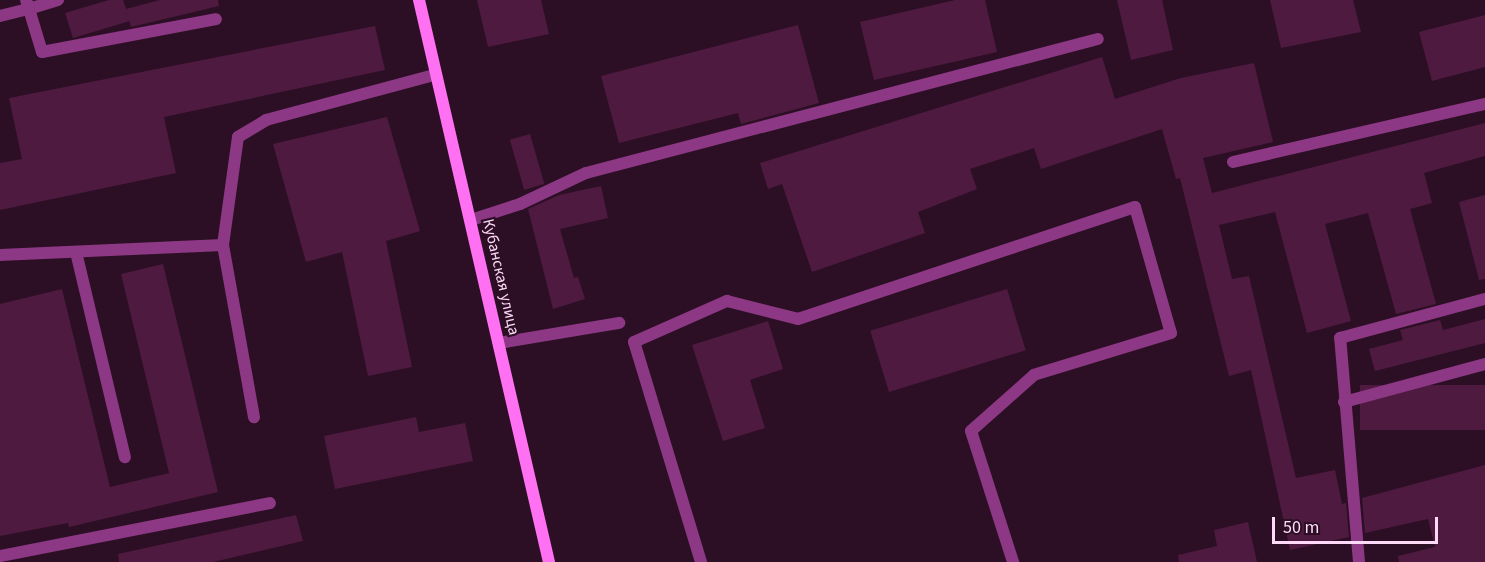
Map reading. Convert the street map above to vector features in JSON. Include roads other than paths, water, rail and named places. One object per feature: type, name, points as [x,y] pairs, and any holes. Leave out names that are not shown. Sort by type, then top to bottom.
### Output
[{"type":"main road","name":"Кубанская улица","points":[[419,0],[434,75],[471,220],[549,562]]},
{"type":"lane","points":[[0,16],[27,4],[58,0]]},
{"type":"lane","points":[[27,4],[42,52],[216,19]]},
{"type":"lane","points":[[471,220],[520,204],[586,172],[1098,39]]},
{"type":"lane","points":[[254,417],[223,245],[238,137],[266,120],[434,75]]},
{"type":"lane","points":[[1233,162],[1485,104]]},
{"type":"lane","points":[[701,562],[634,342],[727,301],[798,320],[1136,207],[1171,333],[1034,375],[971,431],[1013,562]]},
{"type":"lane","points":[[0,255],[223,245]]},
{"type":"lane","points":[[76,252],[125,457]]},
{"type":"lane","points":[[1359,562],[1340,338],[1485,299]]},
{"type":"lane","points":[[499,343],[619,323]]},
{"type":"lane","points":[[1344,402],[1485,364]]},
{"type":"lane","points":[[0,556],[270,503]]}]
